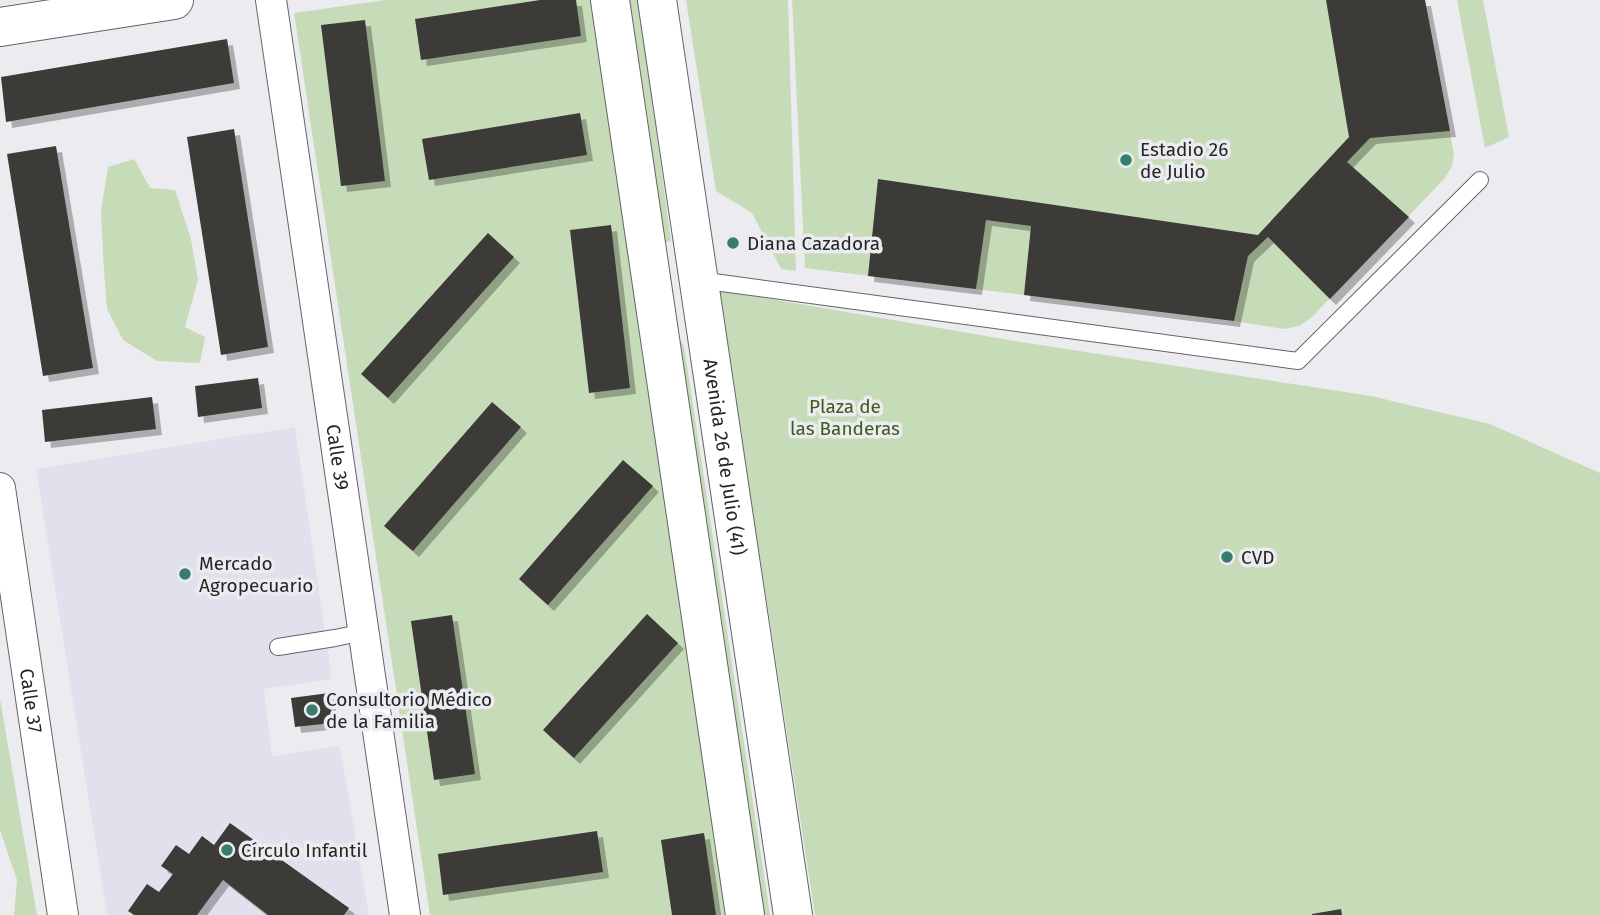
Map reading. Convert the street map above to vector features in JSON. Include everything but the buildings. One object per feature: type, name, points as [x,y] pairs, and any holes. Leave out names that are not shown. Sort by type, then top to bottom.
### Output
[{"type":"main road","points":[[0,27],[174,0]]},
{"type":"main road","points":[[610,0],[746,915]]},
{"type":"main road","name":"Avenida 26 de Julio (41)","points":[[657,0],[793,915]]},
{"type":"main road","points":[[652,286],[699,280]]},
{"type":"street","name":"Calle 39","points":[[271,0],[405,915]]},
{"type":"street","name":"Calle 37","points":[[0,488],[63,915]]},
{"type":"lane","points":[[699,280],[1298,361],[1480,180]]},
{"type":"lane","points":[[278,647],[364,632]]},
{"type":"shaded area","name":"Mercado Agropecuario","points":[[295,427],[332,679],[264,689],[272,756],[340,746],[369,915],[107,915],[36,469]]},
{"type":"green space","points":[[385,0],[590,0],[728,915],[430,915],[294,13]]},
{"type":"green space","points":[[628,0],[639,0],[671,241],[661,243]]},
{"type":"green space","points":[[686,0],[788,0],[796,271],[781,269],[752,213],[716,191]]},
{"type":"green space","name":"Estadio 26 de Julio","points":[[792,0],[1425,0],[1454,154],[1452,166],[1444,179],[1311,318],[1299,326],[1284,329],[805,268]]},
{"type":"green space","points":[[1457,0],[1483,0],[1509,137],[1485,148]]},
{"type":"green space","points":[[134,159],[150,188],[175,190],[191,239],[198,280],[185,327],[205,337],[200,363],[157,361],[123,340],[107,309],[101,211],[108,167]]},
{"type":"green space","name":"CVD","points":[[719,290],[1015,341],[1371,396],[1490,424],[1600,473],[1600,915],[815,915]]},
{"type":"green space","points":[[681,341],[684,346],[770,915],[760,915],[676,347]]},
{"type":"green space","points":[[0,699],[37,915],[14,915],[17,880],[0,830]]},
{"type":"place","name":"Estadio 26 de Julio","points":[[1126,160]]},
{"type":"place","name":"Diana Cazadora","points":[[733,243]]},
{"type":"place","name":"CVD","points":[[1227,557]]},
{"type":"place","name":"Mercado Agropecuario","points":[[185,574]]},
{"type":"place","name":"Consultorio Médico de la Familia","points":[[312,710]]},
{"type":"place","name":"Círculo Infantil","points":[[227,850]]},
{"type":"park label","name":"Plaza de las Banderas","points":[[845,417]]}]
